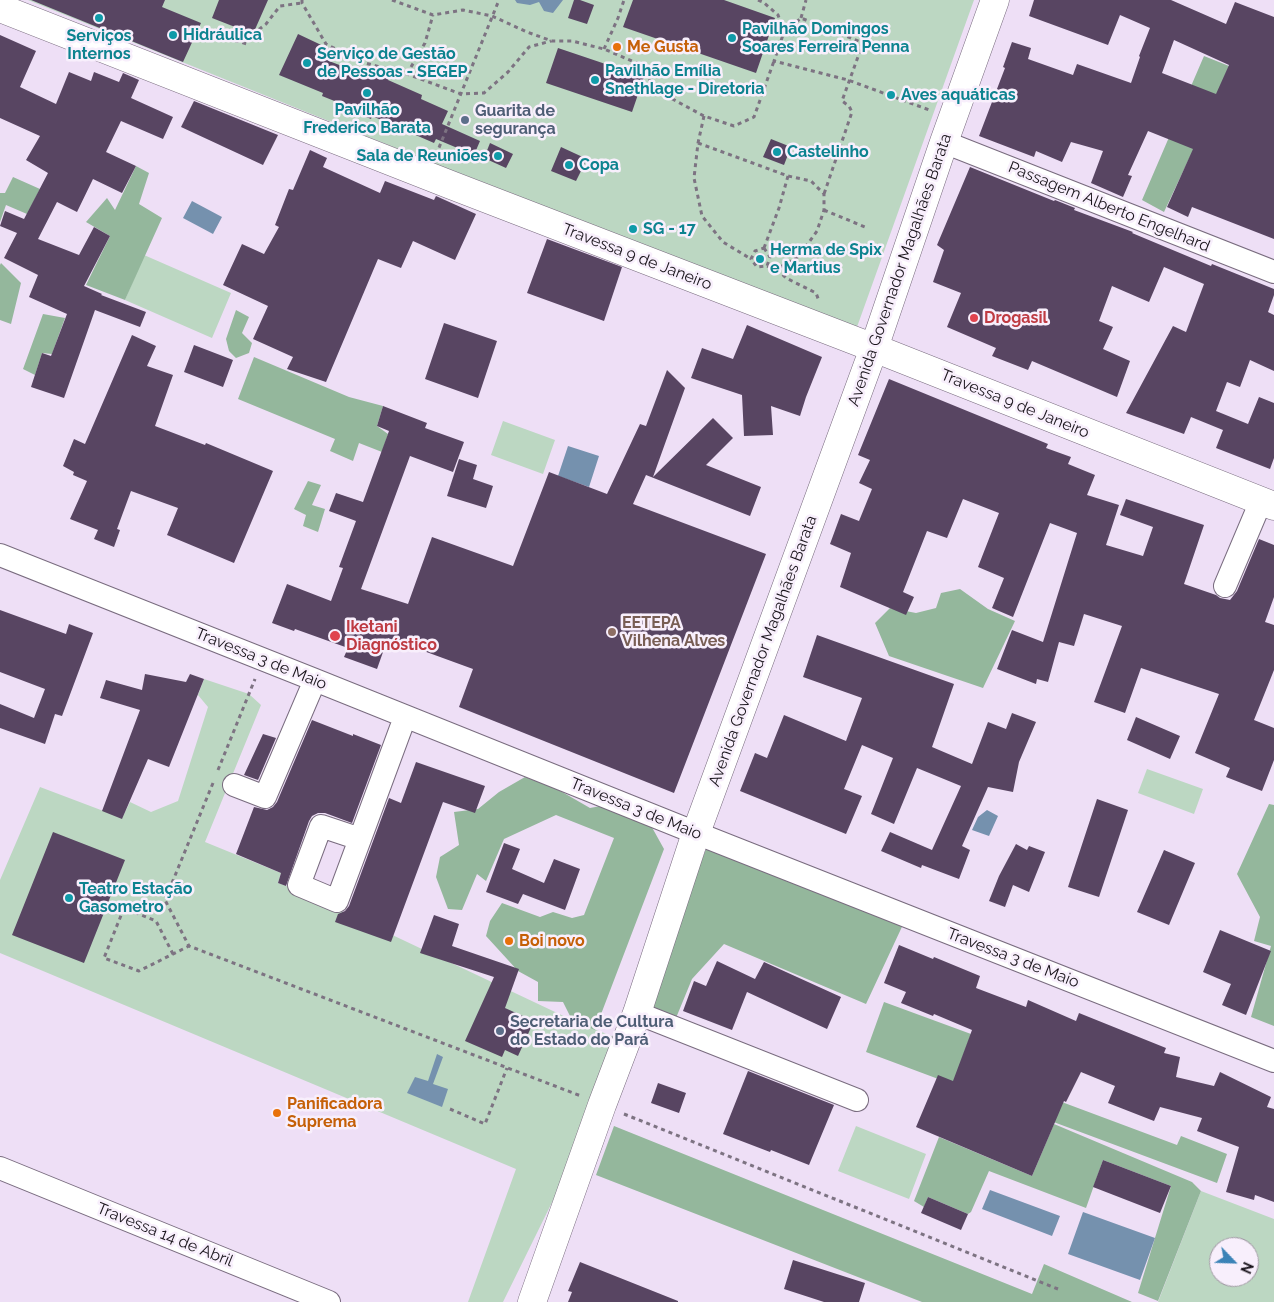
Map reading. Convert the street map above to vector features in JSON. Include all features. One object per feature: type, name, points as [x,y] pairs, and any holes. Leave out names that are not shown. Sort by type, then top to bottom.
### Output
[{"type":"main road","name":"Avenida Governador Magalhães Barata","points":[[532,1302],[637,1013],[696,833],[874,348],[944,142],[995,0]]},
{"type":"main road","name":"Travessa 9 de Janeiro","points":[[0,8],[874,348],[1261,501]]},
{"type":"street","name":"Passagem Alberto Engelhard","points":[[944,142],[1274,272]]},
{"type":"street","points":[[1221,579],[1261,501]]},
{"type":"street","name":"Travessa 3 de Maio","points":[[0,555],[1274,1061]]},
{"type":"street","points":[[234,785],[265,797],[315,680]]},
{"type":"street","points":[[360,839],[405,717]]},
{"type":"street","points":[[637,1013],[858,1100]]},
{"type":"street","name":"Travessa 14 de Abril","points":[[0,1168],[329,1302]]},
{"type":"path","points":[[392,0],[400,1],[433,15],[463,10],[492,16],[552,41]]},
{"type":"path","points":[[433,163],[499,0]]},
{"type":"path","points":[[604,49],[624,0]]},
{"type":"path","points":[[758,0],[778,15],[784,32]]},
{"type":"path","points":[[228,38],[247,44],[253,34],[266,24],[280,6],[302,1],[326,44],[361,62],[407,74],[461,94],[484,93],[508,72],[529,47],[552,41],[572,41],[604,49],[646,67],[652,88],[704,116],[734,126],[754,117],[784,32],[801,18],[806,0]]},
{"type":"path","points":[[407,74],[425,44],[433,15]]},
{"type":"path","points":[[778,269],[799,256],[817,231],[824,210],[824,194],[852,112],[849,106],[842,100],[863,43],[801,18]]},
{"type":"path","points":[[774,61],[848,80],[935,112]]},
{"type":"path","points":[[704,116],[698,142],[694,178],[702,216],[723,242],[751,259],[757,267],[767,266],[778,269],[786,278],[816,293],[819,301]]},
{"type":"path","points":[[698,142],[788,176],[811,182],[824,194]]},
{"type":"path","points":[[764,248],[779,208],[788,176]]},
{"type":"path","points":[[824,210],[865,227]]},
{"type":"path","points":[[751,259],[755,251],[764,248]]},
{"type":"path","points":[[764,248],[770,256],[767,266]]},
{"type":"path","points":[[263,660],[165,900],[189,946],[602,1105],[1058,1289]]},
{"type":"path","points":[[173,954],[156,921],[124,908],[104,958],[139,971],[173,954],[189,946]]},
{"type":"path","points":[[450,1110],[484,1124],[507,1068]]},
{"type":"green space","points":[[28,0],[974,0],[857,327],[433,163]]},
{"type":"green space","points":[[1204,56],[1229,66],[1164,212],[1142,200]]},
{"type":"green space","points":[[136,166],[149,173],[139,204],[162,218],[125,300],[86,285],[110,236],[86,222],[107,198],[115,210]]},
{"type":"green space","points":[[13,177],[40,189],[27,214],[6,205],[0,222],[0,193],[5,193]]},
{"type":"green space","points":[[144,255],[231,293],[212,338],[125,300]]},
{"type":"green space","points":[[1,263],[21,283],[11,324],[0,320]]},
{"type":"green space","points":[[236,310],[249,317],[242,333],[252,343],[249,353],[236,358],[229,351],[226,339]]},
{"type":"green space","points":[[43,314],[65,318],[52,354],[42,353],[35,375],[23,369]]},
{"type":"green space","points":[[254,357],[349,397],[383,406],[377,426],[388,434],[382,452],[359,443],[353,461],[330,451],[335,439],[238,399]]},
{"type":"green space","points":[[503,421],[555,440],[543,474],[491,455]]},
{"type":"green space","points":[[308,481],[321,485],[312,505],[325,509],[318,532],[303,526],[306,515],[294,509]]},
{"type":"green space","points":[[960,589],[988,609],[1015,621],[983,688],[889,656],[875,623],[890,608],[916,613],[936,608],[941,593]]},
{"type":"green space","points":[[204,679],[249,694],[261,705],[205,842],[281,873],[278,883],[293,888],[572,1020],[614,1037],[562,1182],[503,1302],[468,1302],[516,1169],[0,953],[0,880],[40,787],[122,818],[130,802],[151,812],[178,801],[208,707],[198,695]]},
{"type":"green space","points":[[1147,769],[1203,789],[1194,814],[1138,793]]},
{"type":"green space","points":[[525,777],[557,789],[590,808],[606,805],[649,822],[664,849],[595,1030],[572,1020],[563,1002],[538,1001],[538,982],[518,971],[486,936],[490,921],[502,903],[540,917],[553,912],[572,918],[584,915],[614,838],[556,815],[504,839],[486,881],[477,874],[462,910],[448,909],[436,877],[440,857],[459,845],[454,812],[478,809],[499,792]]},
{"type":"green space","points":[[1269,804],[1274,805],[1274,1026],[1251,1017],[1271,946],[1254,941],[1260,917],[1237,874]]},
{"type":"green space","points":[[710,839],[907,916],[866,1004],[724,944],[692,979],[676,1018],[644,1008]]},
{"type":"green space","points":[[884,1002],[971,1034],[960,1064],[1177,1145],[1181,1136],[1227,1154],[1217,1183],[866,1052]]},
{"type":"green space","points":[[1054,1124],[1192,1182],[1201,1191],[1158,1301],[1138,1293],[1171,1186],[1103,1160],[1086,1208],[989,1171],[971,1212],[968,1214],[928,1197],[924,1207],[914,1201],[939,1137],[1032,1176]]},
{"type":"green space","points":[[614,1126],[1032,1294],[1044,1264],[1132,1302],[922,1302],[596,1175]]},
{"type":"green space","points":[[856,1126],[926,1154],[909,1199],[838,1171]]},
{"type":"green space","points":[[1201,1191],[1274,1219],[1274,1302],[1158,1302]]},
{"type":"water","points":[[515,0],[563,0],[553,13],[544,11],[539,2],[530,5],[517,3]]},
{"type":"water","points":[[192,201],[222,217],[213,234],[183,218]]},
{"type":"water","points":[[568,446],[599,456],[589,487],[558,476]]},
{"type":"water","points":[[987,810],[998,816],[989,836],[972,830],[978,817]]},
{"type":"water","points":[[437,1054],[443,1057],[433,1084],[448,1089],[442,1107],[407,1093],[415,1077],[428,1081]]},
{"type":"water","points":[[990,1190],[1060,1216],[1052,1236],[982,1209]]},
{"type":"water","points":[[1083,1212],[1155,1238],[1140,1280],[1068,1254]]},
{"type":"building","points":[[31,0],[165,0],[162,7],[201,23],[183,62]]},
{"type":"building","points":[[219,0],[268,0],[253,34],[212,18]]},
{"type":"building","points":[[574,0],[594,5],[587,24],[568,18]]},
{"type":"building","name":"Pavilhão Domingos Soares Ferreira Penna","points":[[633,0],[724,0],[775,18],[756,73],[623,27]]},
{"type":"building","points":[[1034,0],[1171,0],[1226,24],[1235,2],[1274,17],[1274,239],[1192,207],[1188,217],[1167,207],[1193,149],[1148,131],[1128,175],[1132,176],[1123,197],[1091,183],[1103,151],[1071,142],[1062,162],[1036,151],[1034,157],[979,136],[1005,68],[1003,67],[1012,42],[1031,48],[1028,59],[1073,75],[1077,64],[1131,83],[1150,28],[1120,15],[1108,45],[1029,16]],"holes":[[[1174,40],[1229,65],[1216,94],[1162,73]]]},
{"type":"building","points":[[298,34],[334,51],[329,61],[360,73],[363,67],[422,95],[421,99],[448,111],[442,124],[480,141],[474,155],[436,139],[434,143],[372,116],[371,119],[346,108],[347,106],[322,96],[323,93],[279,75]]},
{"type":"building","points":[[0,35],[36,51],[20,87],[56,104],[69,72],[91,81],[94,72],[119,82],[123,73],[139,80],[131,98],[173,117],[163,139],[121,121],[106,152],[136,166],[122,193],[93,179],[77,212],[57,202],[38,239],[79,255],[94,227],[110,236],[84,286],[101,295],[146,312],[140,327],[95,310],[64,398],[31,387],[42,353],[51,356],[67,314],[29,297],[38,275],[4,258],[17,233],[0,226],[5,211],[24,219],[48,173],[26,160],[40,136],[0,118]]},
{"type":"building","name":"Pavilhão Emília Snethlage - Diretoria","points":[[558,48],[644,77],[632,112],[546,83]]},
{"type":"building","points":[[194,101],[278,135],[263,165],[181,127]]},
{"type":"building","name":"Castelinho","points":[[771,139],[791,147],[784,165],[763,157]]},
{"type":"building","name":"Sala de Reuniões","points":[[490,143],[513,154],[506,168],[484,158]]},
{"type":"building","name":"Copa","points":[[561,147],[587,159],[576,181],[551,171]]},
{"type":"building","points":[[310,150],[327,158],[323,167],[380,193],[385,181],[434,200],[436,196],[476,214],[455,260],[413,241],[401,268],[378,259],[326,382],[287,369],[293,357],[253,339],[268,306],[223,285],[242,244],[264,254],[279,227],[275,225],[289,189],[293,190]]},
{"type":"building","points":[[970,167],[1075,208],[1074,210],[1133,232],[1211,266],[1212,264],[1274,289],[1274,295],[1268,312],[1274,315],[1274,371],[1250,360],[1240,387],[1227,382],[1216,411],[1248,424],[1259,397],[1274,403],[1274,458],[1270,469],[1216,448],[1223,430],[1191,417],[1184,434],[1126,413],[1173,326],[1186,332],[1204,284],[1164,267],[1149,302],[1112,286],[1099,321],[1113,327],[1103,349],[1130,361],[1117,397],[1032,361],[1028,370],[992,356],[996,348],[947,327],[961,293],[933,282],[944,250],[937,245]]},
{"type":"building","points":[[547,239],[622,267],[604,321],[527,293]]},
{"type":"building","points":[[444,323],[497,341],[478,398],[425,379]]},
{"type":"building","points":[[747,325],[822,357],[800,416],[771,406],[773,435],[744,436],[742,395],[691,378],[702,348],[733,359]]},
{"type":"building","points":[[132,335],[156,346],[147,366],[173,375],[155,426],[205,445],[206,443],[273,471],[234,563],[167,535],[178,508],[131,491],[117,529],[120,530],[114,547],[94,539],[98,530],[70,519],[87,481],[73,475],[74,472],[63,466],[74,439],[85,444]]},
{"type":"building","points":[[194,345],[233,360],[223,387],[184,372]]},
{"type":"building","points":[[667,370],[685,388],[653,477],[713,418],[733,438],[706,465],[761,487],[750,516],[646,475],[633,504],[766,554],[674,793],[459,707],[473,669],[388,638],[377,669],[344,657],[348,648],[272,623],[287,584],[331,601],[343,568],[339,567],[356,521],[329,511],[336,493],[363,502],[389,431],[377,426],[383,406],[427,423],[425,428],[464,442],[453,472],[410,456],[361,589],[408,604],[432,537],[513,566],[549,472],[607,494],[640,424],[646,426]]},
{"type":"building","points":[[889,379],[1048,444],[1046,448],[1071,457],[1068,464],[1095,475],[1087,495],[1119,505],[1106,545],[1143,556],[1153,527],[1120,515],[1126,499],[1204,525],[1184,584],[1230,600],[1237,591],[1259,539],[1274,545],[1274,597],[1265,622],[1274,625],[1274,670],[1254,720],[1274,728],[1274,760],[1262,791],[1226,777],[1230,768],[1195,753],[1219,694],[1141,668],[1125,713],[1094,702],[1122,626],[1084,614],[1074,646],[1059,642],[1048,682],[1037,679],[1036,684],[997,669],[1012,630],[1043,642],[1077,533],[1050,523],[1013,617],[992,608],[1004,578],[978,567],[999,513],[963,499],[947,538],[927,531],[903,592],[914,597],[906,615],[840,587],[851,553],[830,544],[841,514],[859,521],[872,489],[859,483],[870,460],[858,455]]},
{"type":"building","points":[[459,459],[477,465],[473,479],[493,486],[486,508],[447,496]]},
{"type":"building","points":[[0,610],[66,634],[69,624],[93,633],[62,716],[55,714],[45,744],[0,728],[0,704],[34,718],[45,689],[0,672]]},
{"type":"building","points":[[817,635],[954,684],[932,747],[972,764],[988,722],[1006,729],[1012,713],[1036,722],[1019,762],[1013,792],[988,787],[962,846],[970,850],[959,879],[922,865],[921,868],[881,851],[890,832],[932,850],[961,786],[917,768],[894,824],[871,814],[893,758],[862,745],[844,789],[862,796],[846,834],[740,791],[755,753],[767,758],[784,715],[846,741],[862,698],[803,677]]},
{"type":"building","points":[[145,674],[186,682],[190,674],[204,679],[169,767],[148,759],[122,819],[102,811],[140,710],[100,698],[106,680],[142,690]]},
{"type":"building","points":[[1136,717],[1180,736],[1170,759],[1127,740]]},
{"type":"building","points":[[312,720],[381,745],[352,823],[325,813],[318,813],[312,816],[286,886],[278,883],[281,873],[236,854],[254,807],[267,810],[277,802]]},
{"type":"building","points":[[263,734],[276,738],[258,780],[244,775]]},
{"type":"building","points":[[416,762],[485,786],[475,813],[443,802],[391,942],[335,922],[338,914],[345,911],[349,906],[389,798],[401,803]]},
{"type":"building","points":[[1097,799],[1128,810],[1099,897],[1068,887]]},
{"type":"building","points":[[53,832],[125,860],[84,963],[12,935]]},
{"type":"building","points":[[504,843],[520,849],[512,869],[544,883],[554,859],[580,869],[565,910],[523,894],[518,904],[486,892]]},
{"type":"building","points":[[1016,844],[1027,850],[1029,846],[1045,852],[1029,892],[1013,885],[1005,907],[989,901],[999,876]]},
{"type":"building","points":[[1164,850],[1195,863],[1169,925],[1137,912]]},
{"type":"building","points":[[434,915],[459,924],[452,946],[519,969],[505,1008],[534,1021],[518,1056],[505,1050],[502,1057],[465,1041],[494,977],[420,953]]},
{"type":"building","points":[[1220,930],[1271,951],[1246,1015],[1222,1005],[1231,984],[1203,972]]},
{"type":"building","points":[[899,945],[980,976],[976,988],[1026,1007],[1028,1000],[1076,1021],[1079,1013],[1166,1048],[1164,1053],[1180,1057],[1176,1077],[1214,1086],[1220,1072],[1271,1097],[1267,1107],[1274,1109],[1274,1202],[1255,1195],[1254,1200],[1226,1192],[1239,1147],[1197,1131],[1202,1118],[1160,1107],[1154,1121],[1108,1103],[1115,1086],[1081,1072],[1066,1102],[1064,1101],[1032,1176],[916,1127],[938,1075],[953,1081],[972,1030],[901,1003],[906,992],[884,983]]},
{"type":"building","points":[[717,961],[755,979],[764,962],[841,997],[827,1029],[747,992],[732,1030],[683,1011],[694,981],[706,986]]},
{"type":"building","points":[[748,1071],[834,1105],[809,1165],[723,1134]]},
{"type":"building","points":[[658,1083],[686,1093],[679,1113],[651,1103]]},
{"type":"building","points":[[1103,1160],[1171,1186],[1160,1213],[1093,1187]]},
{"type":"building","points":[[928,1197],[968,1214],[961,1230],[921,1213]]},
{"type":"building","points":[[793,1260],[865,1283],[859,1302],[824,1302],[784,1289]]},
{"type":"building","points":[[580,1262],[678,1302],[568,1302],[572,1292],[568,1291]]},
{"type":"place","name":"Serviços Internos","points":[[99,18]]},
{"type":"place","name":"Hidráulica","points":[[173,35]]},
{"type":"place","name":"Pavilhão Domingos Soares Ferreira Penna","points":[[732,38]]},
{"type":"place","name":"Me Gusta","points":[[617,47]]},
{"type":"place","name":"Serviço de Gestão de Pessoas - SEGEP","points":[[307,63]]},
{"type":"place","name":"Pavilhão Emília Snethlage - Diretoria","points":[[595,80]]},
{"type":"place","name":"Pavilhão Frederico Barata","points":[[367,93]]},
{"type":"place","name":"Aves aquáticas","points":[[891,95]]},
{"type":"place","name":"Guarita de segurança","points":[[465,120]]},
{"type":"place","name":"Castelinho","points":[[777,152]]},
{"type":"place","name":"Sala de Reuniões","points":[[498,156]]},
{"type":"place","name":"Copa","points":[[569,165]]},
{"type":"place","name":"SG - 17","points":[[633,229]]},
{"type":"place","name":"Herma de Spix e Martius","points":[[760,259]]},
{"type":"place","name":"Drogasil","points":[[974,318]]},
{"type":"place","name":"EETEPA Vilhena Alves","points":[[612,632]]},
{"type":"place","name":"Iketani Diagnóstico","points":[[335,636]]},
{"type":"place","name":"Teatro Estação Gasometro","points":[[69,898]]},
{"type":"place","name":"Boi novo","points":[[509,941]]},
{"type":"place","name":"Secretaria de Cultura do Estado do Pará","points":[[500,1031]]},
{"type":"place","name":"Panificadora Suprema","points":[[277,1113]]}]
